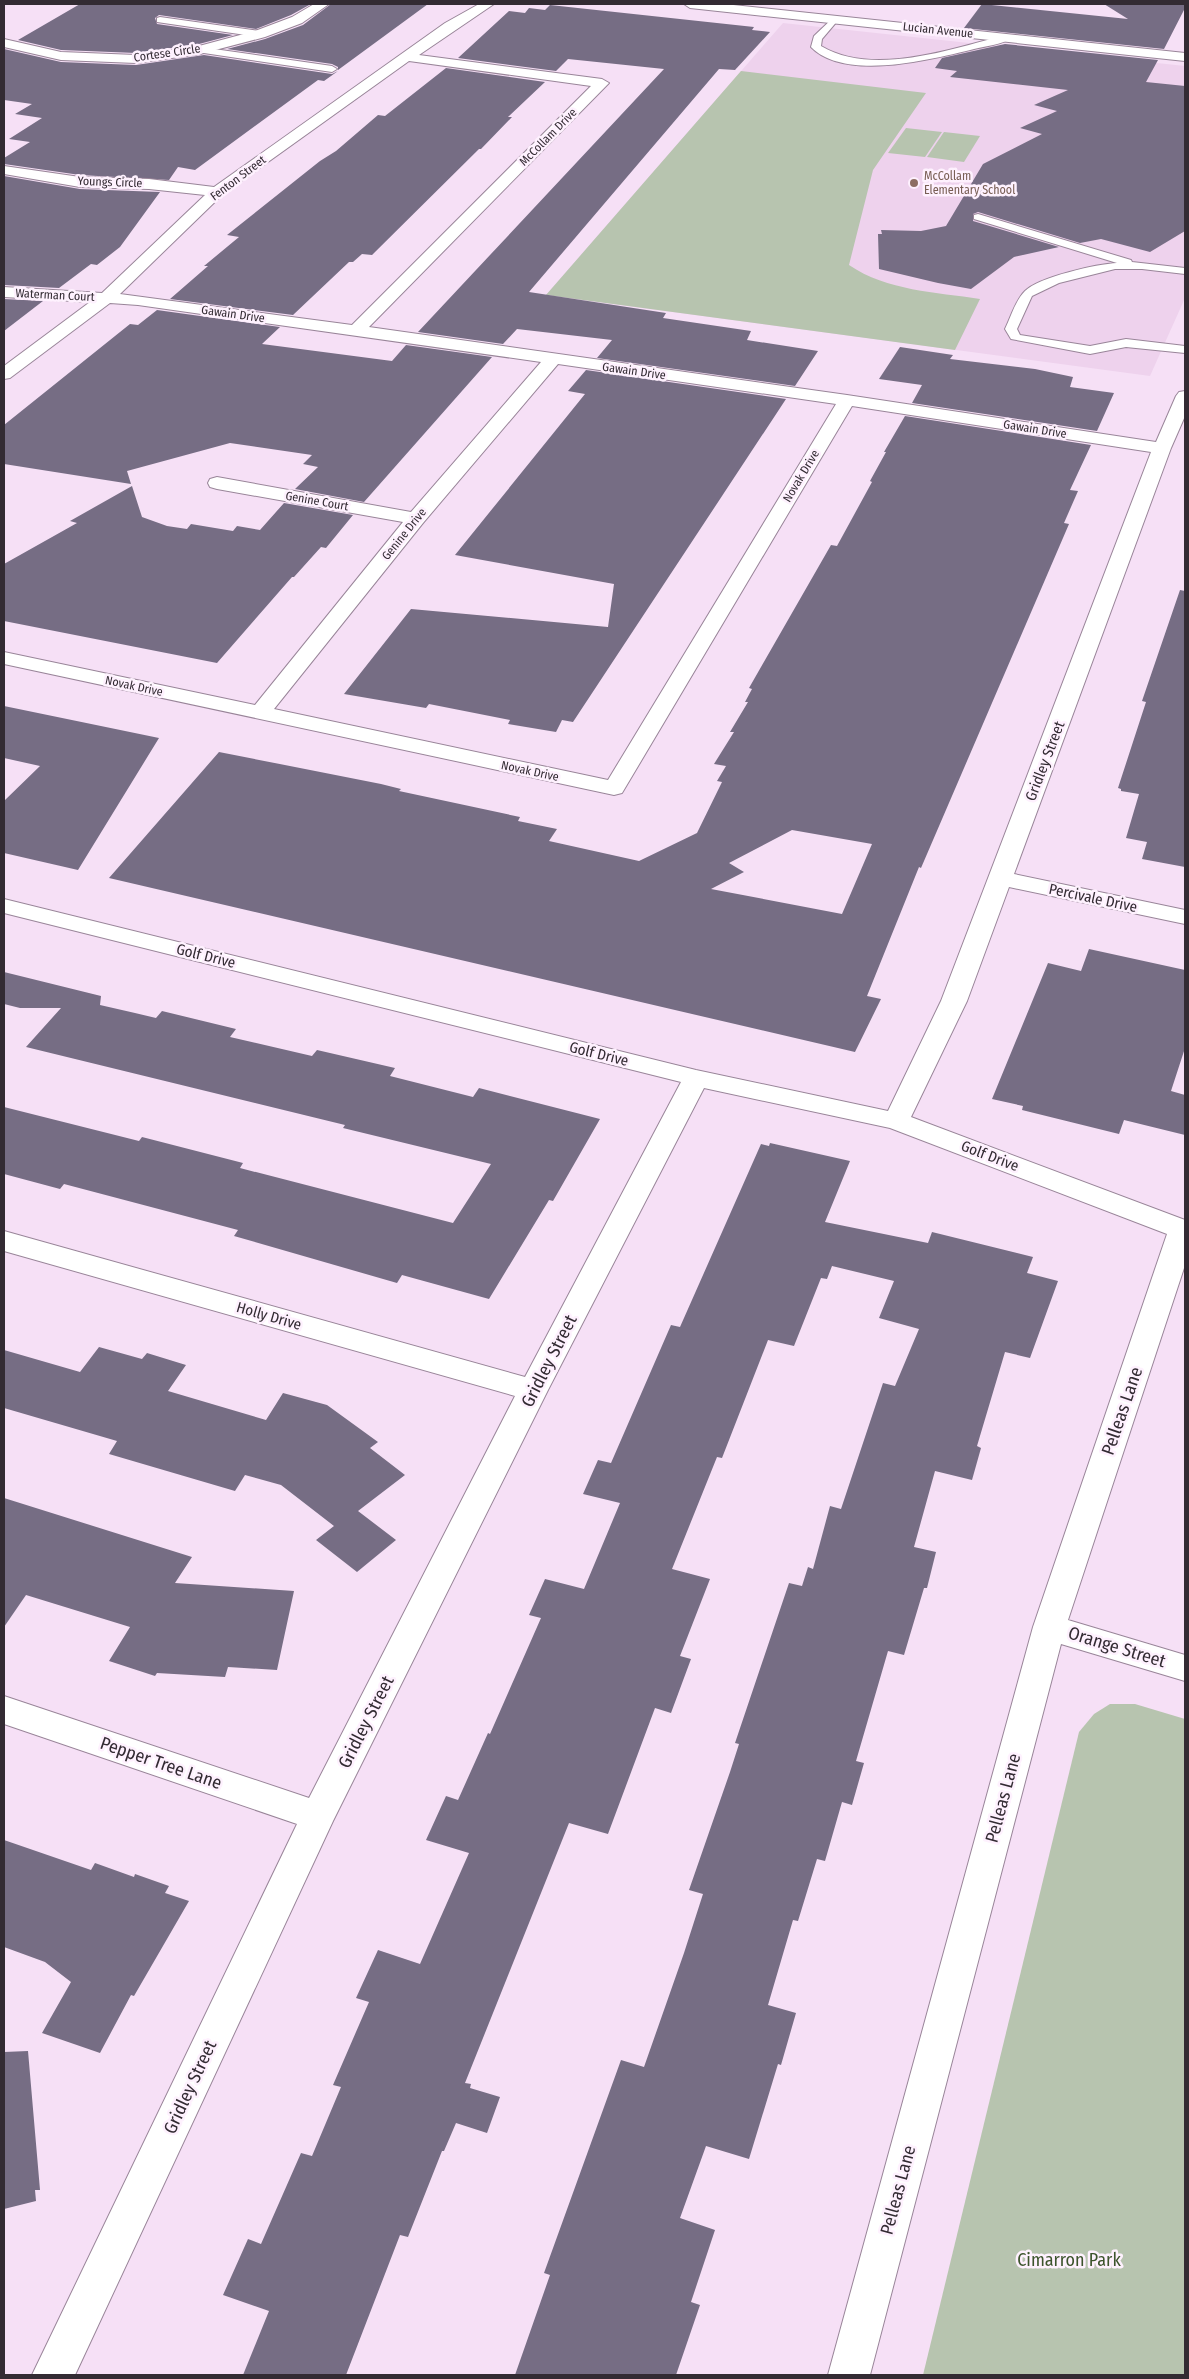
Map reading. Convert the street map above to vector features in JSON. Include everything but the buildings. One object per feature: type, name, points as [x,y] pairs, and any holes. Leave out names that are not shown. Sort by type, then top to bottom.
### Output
[{"type":"street","name":"Cortese Circle","points":[[4,42],[61,56],[136,59],[200,50],[260,34],[297,20],[323,4]]},
{"type":"street","name":"Fenton Street","points":[[4,374],[106,298],[217,192],[450,26],[488,4]]},
{"type":"street","name":"Lucian Avenue","points":[[690,4],[1185,57]]},
{"type":"street","points":[[835,19],[849,4]]},
{"type":"street","name":"McCollam Drive","points":[[355,332],[602,83],[406,57]]},
{"type":"street","name":"Youngs Circle","points":[[4,170],[80,182],[149,184],[217,192]]},
{"type":"street","name":"Waterman Court","points":[[4,292],[106,298]]},
{"type":"street","name":"Gawain Drive","points":[[106,298],[138,300],[846,400],[1162,448]]},
{"type":"street","name":"Genine Drive","points":[[260,713],[416,519],[552,359]]},
{"type":"street","name":"Gridley Street","points":[[896,1121],[954,1001],[1162,448],[1185,396]]},
{"type":"street","name":"Novak Drive","points":[[4,658],[614,788],[846,400]]},
{"type":"street","name":"Genine Court","points":[[218,483],[416,519]]},
{"type":"street","name":"Percivale Drive","points":[[1001,878],[1185,917]]},
{"type":"street","name":"Golf Drive","points":[[4,906],[696,1078],[896,1121],[1184,1229]]},
{"type":"street","name":"Gridley Street","points":[[53,2375],[318,1816],[533,1390],[696,1078]]},
{"type":"street","name":"Pelleas Lane","points":[[849,2375],[1049,1627],[1184,1229]]},
{"type":"street","name":"Holly Drive","points":[[4,1241],[533,1390]]},
{"type":"street","name":"Orange Street","points":[[1049,1627],[1185,1668]]},
{"type":"street","name":"Pepper Tree Lane","points":[[4,1710],[318,1816]]},
{"type":"lane","points":[[835,19],[817,38],[816,47],[824,55],[856,63],[894,62],[1006,38]]},
{"type":"lane","points":[[160,20],[260,34]]},
{"type":"lane","points":[[200,50],[332,69]]},
{"type":"lane","points":[[978,217],[1138,265],[1185,271]]},
{"type":"lane","points":[[1138,265],[1113,266],[1035,287],[1028,293],[1012,329],[1015,337],[1090,350],[1126,344],[1185,350]]},
{"type":"shaded area","name":"McCollam Elementary School","points":[[783,23],[1185,66],[1185,298],[1150,376],[546,295]]},
{"type":"green space","points":[[741,71],[926,93],[873,170],[849,265],[864,274],[896,285],[980,299],[955,350],[546,295]]},
{"type":"green space","points":[[906,128],[942,132],[925,157],[888,153]]},
{"type":"green space","points":[[944,132],[980,136],[964,162],[927,157]]},
{"type":"green space","name":"Cimarron Park","points":[[1110,1704],[1135,1704],[1185,1719],[1185,2375],[923,2375],[1079,1732],[1094,1714]]},
{"type":"place","name":"McCollam Elementary School","points":[[914,183]]}]
